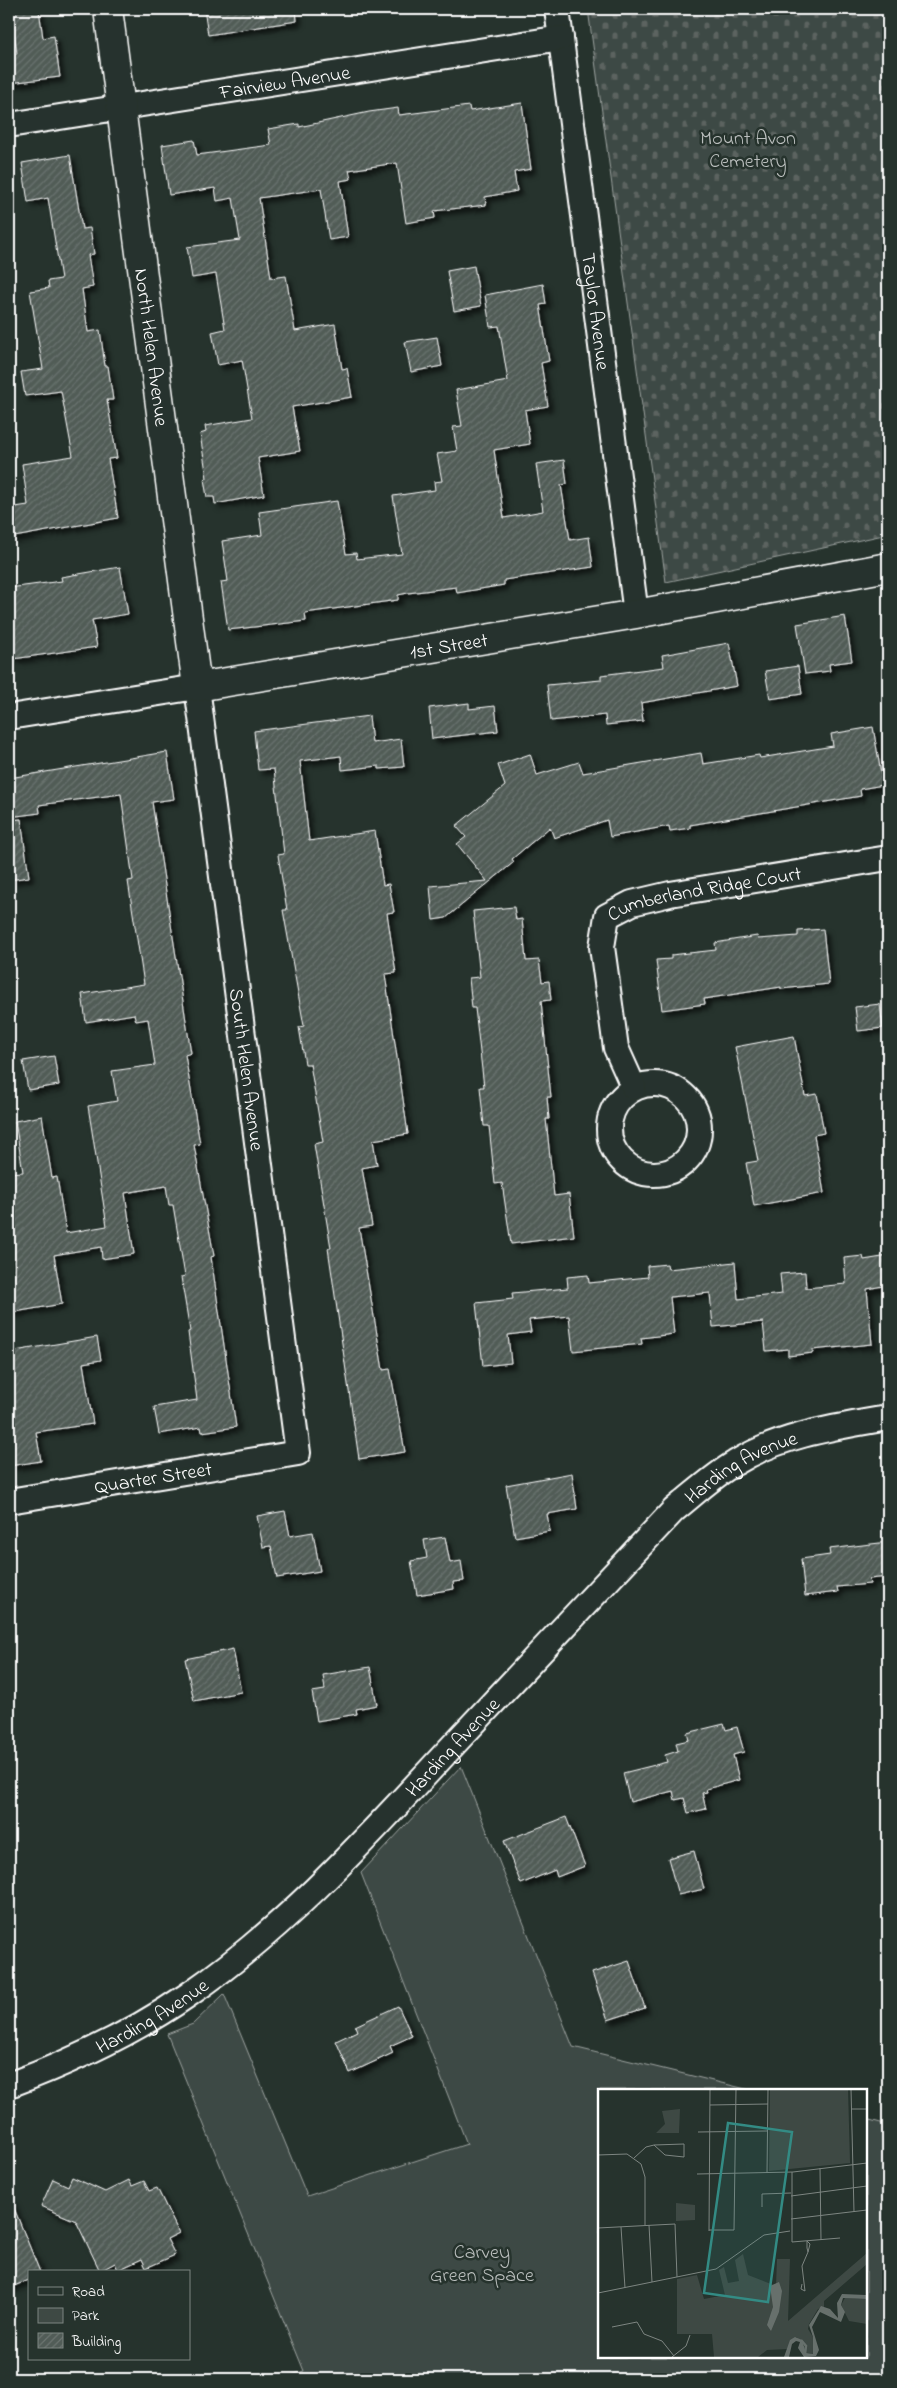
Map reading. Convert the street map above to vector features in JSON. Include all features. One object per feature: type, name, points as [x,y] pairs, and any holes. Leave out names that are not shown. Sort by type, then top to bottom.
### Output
[{"type":"street","name":"North Helen Avenue","points":[[108,9],[197,687]]},
{"type":"street","name":"Taylor Avenue","points":[[557,9],[636,614]]},
{"type":"street","name":"Fairview Avenue","points":[[9,124],[561,38]]},
{"type":"street","name":"1st Street","points":[[9,717],[636,614],[888,567]]},
{"type":"street","name":"South Helen Avenue","points":[[197,687],[298,1453]]},
{"type":"street","name":"Cumberland Ridge Court","points":[[634,1088],[616,1048],[602,948],[607,916],[632,903],[670,894],[888,858]]},
{"type":"street","name":"Harding Avenue","points":[[9,2085],[51,2069],[122,2035],[187,1995],[262,1938],[298,1907],[396,1807],[674,1510],[717,1475],[768,1446],[800,1436],[888,1418]]},
{"type":"street","name":"Quarter Street","points":[[9,1501],[298,1453]]},
{"type":"green space","name":"Mount Avon Cemetery","points":[[588,9],[888,9],[888,534],[666,582]]},
{"type":"green space","name":"Carvey Green Space","points":[[461,1766],[573,2047],[746,2089],[598,2089],[598,2358],[867,2358],[867,2119],[888,2125],[888,2379],[278,2379],[304,2371],[167,2034],[193,2024],[224,1994],[307,2196],[467,2144],[361,1873]]},
{"type":"building","points":[[11,9],[39,9],[43,38],[54,36],[60,77],[9,83],[9,55],[17,54]]},
{"type":"building","points":[[204,9],[296,9],[297,21],[208,35]]},
{"type":"building","points":[[522,103],[531,169],[514,172],[517,191],[485,197],[486,205],[434,211],[435,218],[406,223],[397,163],[349,170],[351,179],[340,181],[348,237],[329,240],[321,189],[259,198],[271,278],[286,276],[295,331],[335,324],[342,369],[347,368],[352,397],[292,407],[300,451],[258,458],[264,495],[215,504],[214,497],[207,497],[204,479],[207,478],[200,434],[206,432],[205,426],[252,418],[242,360],[218,365],[212,332],[225,329],[216,274],[192,278],[187,247],[240,240],[233,198],[217,201],[215,188],[169,195],[162,145],[194,140],[197,155],[271,145],[268,129],[299,124],[299,127],[369,112],[398,108],[399,115],[469,106],[470,111]]},
{"type":"building","points":[[70,155],[82,229],[90,228],[94,254],[88,255],[93,287],[82,289],[88,332],[100,330],[105,366],[108,366],[113,400],[107,400],[117,458],[108,459],[118,518],[9,538],[9,508],[28,505],[22,464],[73,456],[61,391],[25,396],[21,372],[43,369],[30,291],[49,288],[48,281],[61,279],[48,198],[28,202],[22,163]]},
{"type":"building","points":[[474,266],[481,306],[454,311],[447,271]]},
{"type":"building","points":[[543,284],[546,304],[540,305],[549,361],[541,363],[548,406],[525,410],[530,444],[494,450],[504,518],[543,511],[536,464],[564,460],[567,484],[561,485],[570,540],[589,537],[593,567],[504,580],[504,585],[457,593],[456,587],[408,593],[398,595],[398,600],[305,613],[306,621],[228,630],[221,582],[228,581],[222,541],[262,535],[259,512],[337,501],[346,554],[356,553],[357,559],[402,554],[393,496],[435,490],[434,482],[442,481],[437,454],[457,451],[453,427],[462,426],[456,390],[508,381],[499,326],[490,327],[485,295]]},
{"type":"building","points":[[437,337],[442,366],[411,372],[405,342]]},
{"type":"building","points":[[120,567],[128,614],[92,620],[97,647],[13,659],[9,632],[9,588],[62,581],[61,577]]},
{"type":"building","points":[[845,616],[852,661],[829,664],[830,671],[805,674],[797,624]]},
{"type":"building","points":[[729,643],[737,686],[641,703],[643,721],[606,725],[605,715],[551,721],[547,685],[601,680],[601,675],[664,667],[662,655]]},
{"type":"building","points":[[798,666],[802,694],[770,699],[765,671]]},
{"type":"building","points":[[469,703],[469,709],[495,706],[498,731],[432,739],[429,708]]},
{"type":"building","points":[[369,716],[372,743],[401,739],[404,767],[379,769],[379,766],[342,770],[341,756],[300,761],[309,841],[375,831],[383,885],[389,884],[394,912],[387,913],[396,973],[385,974],[408,1134],[373,1140],[377,1165],[362,1168],[372,1226],[359,1228],[383,1370],[390,1369],[405,1452],[359,1459],[328,1248],[331,1248],[314,1144],[323,1142],[310,1064],[305,1064],[299,1027],[304,1026],[283,910],[287,910],[278,855],[284,854],[274,769],[258,770],[254,731]]},
{"type":"building","points":[[873,727],[883,785],[860,789],[861,796],[690,825],[690,828],[670,831],[669,826],[610,837],[607,820],[554,838],[550,827],[512,859],[514,862],[446,918],[433,920],[430,886],[487,881],[457,844],[466,837],[456,826],[505,786],[498,765],[530,754],[537,775],[579,762],[583,773],[701,753],[703,764],[759,755],[760,758],[833,746],[831,734]]},
{"type":"building","points":[[167,752],[174,799],[152,802],[191,1053],[185,1055],[200,1144],[194,1145],[214,1256],[211,1257],[236,1427],[202,1432],[201,1427],[159,1434],[154,1407],[197,1400],[188,1332],[190,1331],[181,1277],[185,1276],[173,1205],[169,1205],[166,1186],[125,1193],[134,1254],[102,1259],[101,1247],[54,1255],[62,1304],[9,1313],[9,1173],[23,1172],[15,1121],[42,1116],[52,1178],[57,1177],[66,1233],[107,1226],[88,1106],[117,1101],[112,1071],[155,1065],[148,1019],[136,1021],[134,1014],[86,1022],[82,994],[144,984],[128,881],[133,880],[121,794],[39,805],[40,813],[9,817],[9,778]]},
{"type":"building","points":[[21,819],[29,877],[9,880],[9,820]]},
{"type":"building","points":[[514,907],[516,920],[522,919],[526,961],[539,960],[542,982],[549,981],[551,1000],[541,1001],[551,1097],[547,1097],[549,1119],[546,1119],[554,1196],[569,1194],[574,1236],[511,1244],[502,1183],[495,1184],[489,1126],[484,1126],[480,1087],[484,1087],[475,1008],[472,1008],[469,978],[480,977],[473,911]]},
{"type":"building","points":[[823,929],[829,984],[781,989],[781,987],[704,999],[705,1004],[662,1010],[656,960],[671,959],[671,955],[716,950],[715,943],[757,936],[758,939],[798,936],[798,931]]},
{"type":"building","points":[[880,1004],[883,1028],[858,1031],[855,1007]]},
{"type":"building","points":[[794,1036],[805,1096],[817,1094],[824,1133],[814,1135],[824,1193],[754,1206],[746,1163],[758,1161],[735,1047]]},
{"type":"building","points":[[54,1056],[59,1085],[28,1090],[23,1061]]},
{"type":"building","points":[[863,1256],[864,1260],[888,1256],[888,1285],[867,1289],[872,1344],[812,1350],[813,1353],[788,1356],[788,1349],[766,1351],[763,1322],[713,1327],[710,1293],[670,1297],[674,1334],[641,1338],[642,1344],[573,1351],[569,1316],[529,1320],[531,1332],[508,1335],[511,1363],[483,1366],[476,1303],[513,1299],[512,1293],[568,1288],[567,1277],[588,1275],[589,1283],[648,1277],[647,1266],[667,1264],[668,1269],[735,1262],[738,1299],[782,1294],[780,1274],[805,1272],[806,1288],[846,1284],[844,1258]]},
{"type":"building","points":[[97,1337],[101,1360],[83,1363],[93,1424],[36,1432],[41,1461],[9,1466],[9,1352]]},
{"type":"building","points":[[572,1473],[577,1509],[547,1514],[550,1531],[515,1537],[506,1485]]},
{"type":"building","points":[[285,1511],[290,1536],[313,1532],[320,1571],[277,1578],[271,1546],[263,1547],[257,1516]]},
{"type":"building","points":[[445,1537],[450,1563],[461,1561],[464,1581],[453,1582],[454,1589],[417,1595],[411,1561],[427,1558],[424,1540]]},
{"type":"building","points":[[888,1542],[888,1577],[869,1579],[870,1584],[837,1587],[838,1592],[805,1596],[801,1559],[830,1555],[829,1549]]},
{"type":"building","points":[[233,1649],[241,1692],[194,1701],[185,1659]]},
{"type":"building","points":[[370,1667],[377,1705],[356,1709],[357,1714],[317,1721],[312,1692],[325,1690],[323,1675]]},
{"type":"building","points":[[724,1724],[726,1730],[737,1727],[744,1752],[733,1755],[739,1780],[706,1789],[707,1792],[702,1793],[706,1809],[688,1813],[684,1798],[675,1800],[673,1791],[630,1802],[623,1773],[667,1762],[665,1755],[678,1751],[676,1743],[689,1740],[687,1733]]},
{"type":"building","points":[[566,1817],[585,1866],[557,1877],[555,1870],[521,1884],[504,1841]]},
{"type":"building","points":[[694,1851],[704,1889],[678,1895],[668,1858]]},
{"type":"building","points":[[629,1961],[645,2008],[608,2020],[592,1973]]},
{"type":"building","points":[[398,2006],[412,2036],[390,2046],[393,2053],[350,2073],[336,2041],[357,2031],[355,2026]]},
{"type":"building","points":[[72,2177],[105,2192],[129,2180],[132,2186],[144,2181],[149,2191],[157,2188],[179,2233],[167,2239],[175,2255],[146,2268],[142,2259],[118,2270],[115,2263],[100,2270],[76,2221],[41,2206],[53,2179],[68,2186]]},
{"type":"building","points":[[9,2196],[39,2270],[28,2270],[28,2280],[9,2288]]}]
